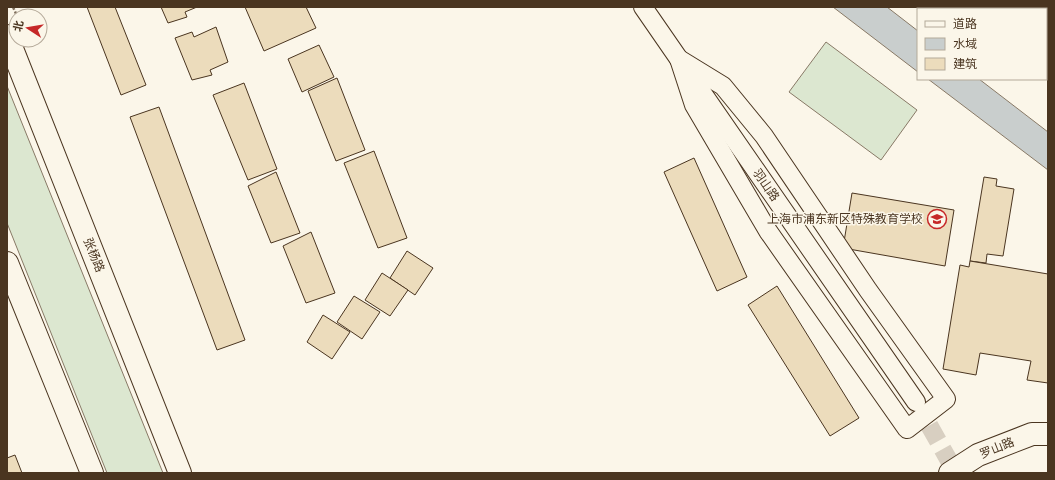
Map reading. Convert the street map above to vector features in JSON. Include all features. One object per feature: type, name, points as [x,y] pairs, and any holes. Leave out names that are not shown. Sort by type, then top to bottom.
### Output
[{"type":"main road","name":"张杨路","points":[[7,36],[180,473]]},
{"type":"main road","points":[[7,263],[92,473]]},
{"type":"main road","name":"罗山路","points":[[950,473],[978,455],[1032,434],[1048,434]]},
{"type":"street","name":"羽山路","points":[[643,7],[916,402]]},
{"type":"street","points":[[679,59],[723,86],[764,136],[868,290],[946,399],[907,429],[768,231],[694,105],[679,59]]},
{"type":"green space","points":[[826,42],[917,110],[881,160],[789,92]]},
{"type":"green space","points":[[7,86],[163,473],[107,473],[7,223]]},
{"type":"water","points":[[833,7],[887,7],[917,30],[917,71]]},
{"type":"water","points":[[929,80],[980,80],[1048,132],[1048,170]]},
{"type":"building","points":[[87,7],[115,7],[146,85],[121,95]]},
{"type":"building","points":[[161,7],[197,7],[185,12],[187,17],[168,23]]},
{"type":"building","points":[[245,7],[306,7],[316,28],[264,51]]},
{"type":"building","points":[[216,27],[228,62],[210,70],[212,75],[192,80],[175,38],[192,32],[194,37]]},
{"type":"building","points":[[319,45],[334,77],[302,92],[288,59]]},
{"type":"building","points":[[337,78],[365,150],[336,161],[308,91]]},
{"type":"building","points":[[244,83],[277,169],[248,180],[213,95]]},
{"type":"building","points":[[159,107],[245,340],[217,350],[130,117]]},
{"type":"building","points":[[374,151],[407,238],[378,248],[344,163]]},
{"type":"building","points":[[694,158],[747,277],[717,291],[664,172]]},
{"type":"building","points":[[276,172],[300,233],[271,243],[248,186]]},
{"type":"building","points":[[984,177],[997,179],[996,186],[1014,189],[1003,256],[987,254],[986,263],[970,261]]},
{"type":"building","points":[[852,193],[954,210],[945,266],[843,248]]},
{"type":"building","points":[[311,232],[335,293],[306,303],[283,246]]},
{"type":"building","points":[[407,251],[433,268],[415,295],[390,278]]},
{"type":"building","points":[[970,261],[1048,274],[1048,383],[1027,380],[1031,361],[980,353],[976,375],[943,369],[960,265],[969,267]]},
{"type":"building","points":[[382,273],[408,290],[390,316],[365,300]]},
{"type":"building","points":[[777,286],[859,418],[830,436],[748,305]]},
{"type":"building","points":[[354,296],[380,312],[362,339],[337,322]]},
{"type":"building","points":[[323,315],[350,332],[332,359],[307,342]]},
{"type":"building","points":[[15,455],[22,473],[7,473],[7,458]]},
{"type":"tunnel","points":[[916,402],[956,473]]},
{"type":"place","name":"上海市浦东新区特殊教育学校","points":[[937,219]]}]
